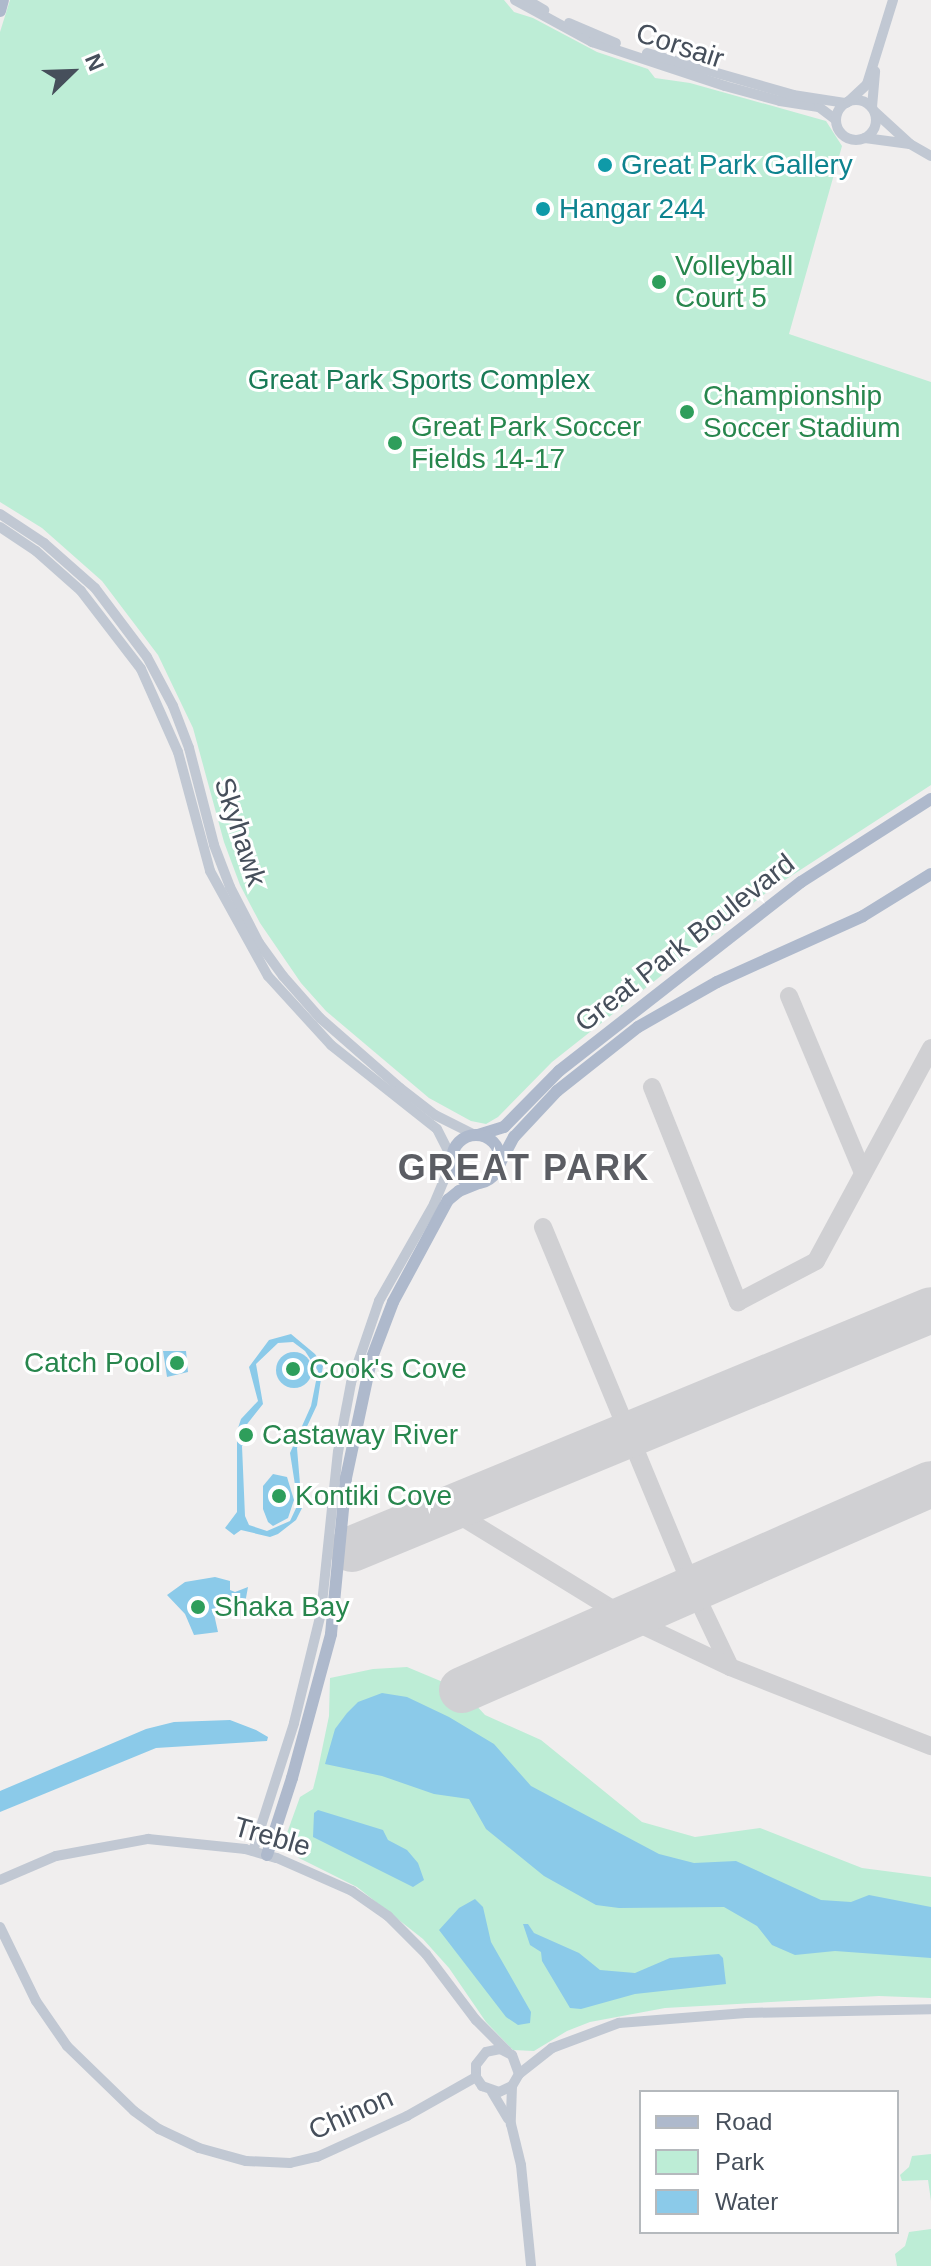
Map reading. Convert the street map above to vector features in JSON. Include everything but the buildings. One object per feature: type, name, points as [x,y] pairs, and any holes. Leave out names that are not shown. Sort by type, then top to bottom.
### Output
[{"type":"main road","points":[[0,11],[3,0]]},
{"type":"main road","name":"Great Park Boulevard","points":[[476,1135],[502,1128],[559,1071],[801,882],[931,799]]},
{"type":"main road","name":"Great Park Boulevard","points":[[500,1163],[514,1137],[549,1098],[584,1066],[638,1027],[717,982],[863,916],[931,874]]},
{"type":"main road","points":[[267,1855],[292,1778],[331,1634],[346,1478],[371,1360],[393,1302],[448,1200],[459,1191],[479,1183],[493,1176],[500,1163],[496,1146],[476,1135],[459,1142],[452,1159],[462,1178],[479,1183]]},
{"type":"street","name":"Corsair","points":[[515,0],[592,42],[725,86],[780,101],[819,107],[836,120]]},
{"type":"street","name":"Corsair","points":[[527,0],[571,24],[643,52],[781,92],[847,102]]},
{"type":"street","points":[[893,0],[867,84],[839,109],[836,120],[843,135],[853,140],[865,138],[910,144]]},
{"type":"street","points":[[865,138],[874,130],[875,61]]},
{"type":"street","points":[[847,102],[863,101],[910,144],[931,156]]},
{"type":"street","name":"Skyhawk","points":[[0,514],[44,543],[95,588],[147,657],[185,736],[214,845],[230,887],[259,943],[283,976],[330,1028],[400,1088],[435,1115],[476,1135]]},
{"type":"street","name":"Skyhawk","points":[[0,527],[36,551],[81,591],[141,669],[178,752],[210,871],[268,976],[323,1038],[400,1103],[437,1129],[452,1159]]},
{"type":"street","points":[[253,1851],[294,1723],[321,1613],[338,1452],[351,1383],[379,1301],[434,1204],[452,1159]]},
{"type":"street","name":"Treble","points":[[0,1880],[56,1856],[148,1839],[267,1855],[352,1891],[388,1916],[426,1954],[476,2020],[510,2053]]},
{"type":"street","name":"Chinon","points":[[0,1927],[50,2023],[111,2091],[159,2129],[199,2148],[246,2161],[290,2163],[340,2150],[476,2077]]},
{"type":"street","points":[[531,2266],[521,2165],[511,2124],[512,2086],[519,2074],[544,2053],[596,2029],[643,2018],[931,2009]]},
{"type":"street","name":"Treble","points":[[476,2020],[486,2052]]},
{"type":"street","points":[[511,2124],[492,2092],[482,2086],[476,2077],[478,2060],[486,2052],[544,2053]]},
{"type":"street","points":[[510,2053],[519,2074]]},
{"type":"street","points":[[492,2092],[512,2086]]},
{"type":"green space","name":"Great Park Sports Complex","points":[[10,0],[504,0],[514,12],[533,18],[597,52],[648,69],[655,78],[690,83],[826,121],[842,146],[789,334],[931,382],[931,785],[771,889],[552,1062],[498,1117],[486,1124],[471,1121],[429,1098],[326,1011],[301,983],[260,923],[240,885],[224,842],[193,728],[158,655],[102,581],[42,528],[0,502],[0,32]]},
{"type":"green space","points":[[407,1667],[462,1690],[485,1715],[541,1740],[642,1822],[695,1837],[760,1828],[862,1868],[931,1877],[931,1998],[879,1996],[665,2008],[590,2022],[567,2031],[534,2051],[513,2050],[486,2022],[449,1968],[423,1939],[357,1887],[299,1858],[290,1845],[287,1833],[300,1797],[313,1789],[318,1769],[329,1716],[330,1678],[373,1669]]},
{"type":"green space","points":[[931,2154],[931,2201],[928,2180],[902,2181],[900,2175],[909,2167],[912,2156]]},
{"type":"green space","points":[[931,2229],[931,2266],[897,2266],[895,2254],[905,2246],[909,2232]]},
{"type":"water","name":"Castaway River","points":[[291,1334],[315,1354],[323,1366],[317,1405],[297,1448],[302,1508],[296,1520],[278,1534],[270,1537],[241,1530],[234,1535],[225,1528],[237,1512],[237,1431],[241,1419],[258,1401],[249,1367],[269,1340]],"holes":[[[293,1342],[305,1351],[318,1371],[311,1406],[290,1453],[298,1504],[290,1521],[267,1531],[249,1525],[245,1516],[242,1446],[255,1437],[251,1426],[247,1431],[244,1428],[263,1404],[256,1364],[278,1343]]]},
{"type":"water","name":"Catch Pool","points":[[163,1351],[186,1351],[188,1372],[167,1377]]},
{"type":"water","name":"Cook's Cove","points":[[294,1352],[307,1357],[312,1370],[307,1383],[294,1388],[281,1383],[276,1370],[281,1357]]},
{"type":"water","name":"Kontiki Cove","points":[[273,1474],[287,1477],[294,1500],[288,1518],[273,1526],[263,1509],[263,1486]]},
{"type":"water","name":"Shaka Bay","points":[[215,1577],[230,1581],[230,1590],[235,1592],[248,1587],[246,1598],[237,1611],[228,1603],[219,1604],[214,1614],[218,1632],[194,1635],[185,1614],[167,1595],[185,1582]]},
{"type":"water","points":[[382,1693],[407,1697],[449,1717],[494,1744],[531,1786],[659,1854],[694,1863],[736,1861],[821,1900],[851,1902],[869,1895],[931,1907],[931,1958],[835,1951],[795,1955],[772,1945],[757,1926],[724,1907],[619,1908],[596,1905],[544,1876],[486,1829],[469,1799],[434,1794],[382,1776],[325,1764],[335,1729],[347,1713],[358,1702]]},
{"type":"water","points":[[230,1720],[256,1730],[268,1737],[267,1741],[156,1748],[0,1812],[0,1791],[146,1729],[174,1722]]},
{"type":"water","points":[[318,1810],[383,1830],[388,1840],[407,1850],[418,1863],[424,1880],[413,1887],[313,1837],[314,1813]]},
{"type":"water","points":[[475,1899],[483,1907],[491,1942],[531,2012],[530,2023],[518,2025],[506,2017],[439,1930],[459,1908]]},
{"type":"water","points":[[523,1924],[528,1924],[534,1933],[579,1953],[600,1970],[635,1973],[670,1958],[719,1954],[723,1958],[726,1984],[635,1994],[581,2009],[570,2008],[542,1961],[541,1952],[530,1945]]},
{"type":"taxiway","points":[[789,996],[863,1173]]},
{"type":"taxiway","points":[[652,1087],[738,1302],[816,1261],[931,1048]]},
{"type":"taxiway","points":[[543,1227],[693,1589],[730,1667],[931,1746]]},
{"type":"taxiway","points":[[449,1509],[627,1618],[730,1667]]},
{"type":"runway","points":[[352,1549],[931,1310]]},
{"type":"runway","points":[[462,1690],[931,1484]]},
{"type":"place","name":"Great Park Gallery","points":[[605,165]]},
{"type":"place","name":"Hangar 244","points":[[543,209]]},
{"type":"place","name":"Volleyball Court 5","points":[[659,282]]},
{"type":"place","name":"Championship Soccer Stadium","points":[[687,412]]},
{"type":"place","name":"Great Park Soccer Fields 14-17","points":[[395,443]]},
{"type":"place","name":"Catch Pool","points":[[177,1363]]},
{"type":"place","name":"Cook's Cove","points":[[293,1369]]},
{"type":"place","name":"Castaway River","points":[[246,1435]]},
{"type":"place","name":"Kontiki Cove","points":[[279,1496]]},
{"type":"place","name":"Shaka Bay","points":[[198,1607]]},
{"type":"district","name":"GREAT PARK","points":[[524,1168]]}]
